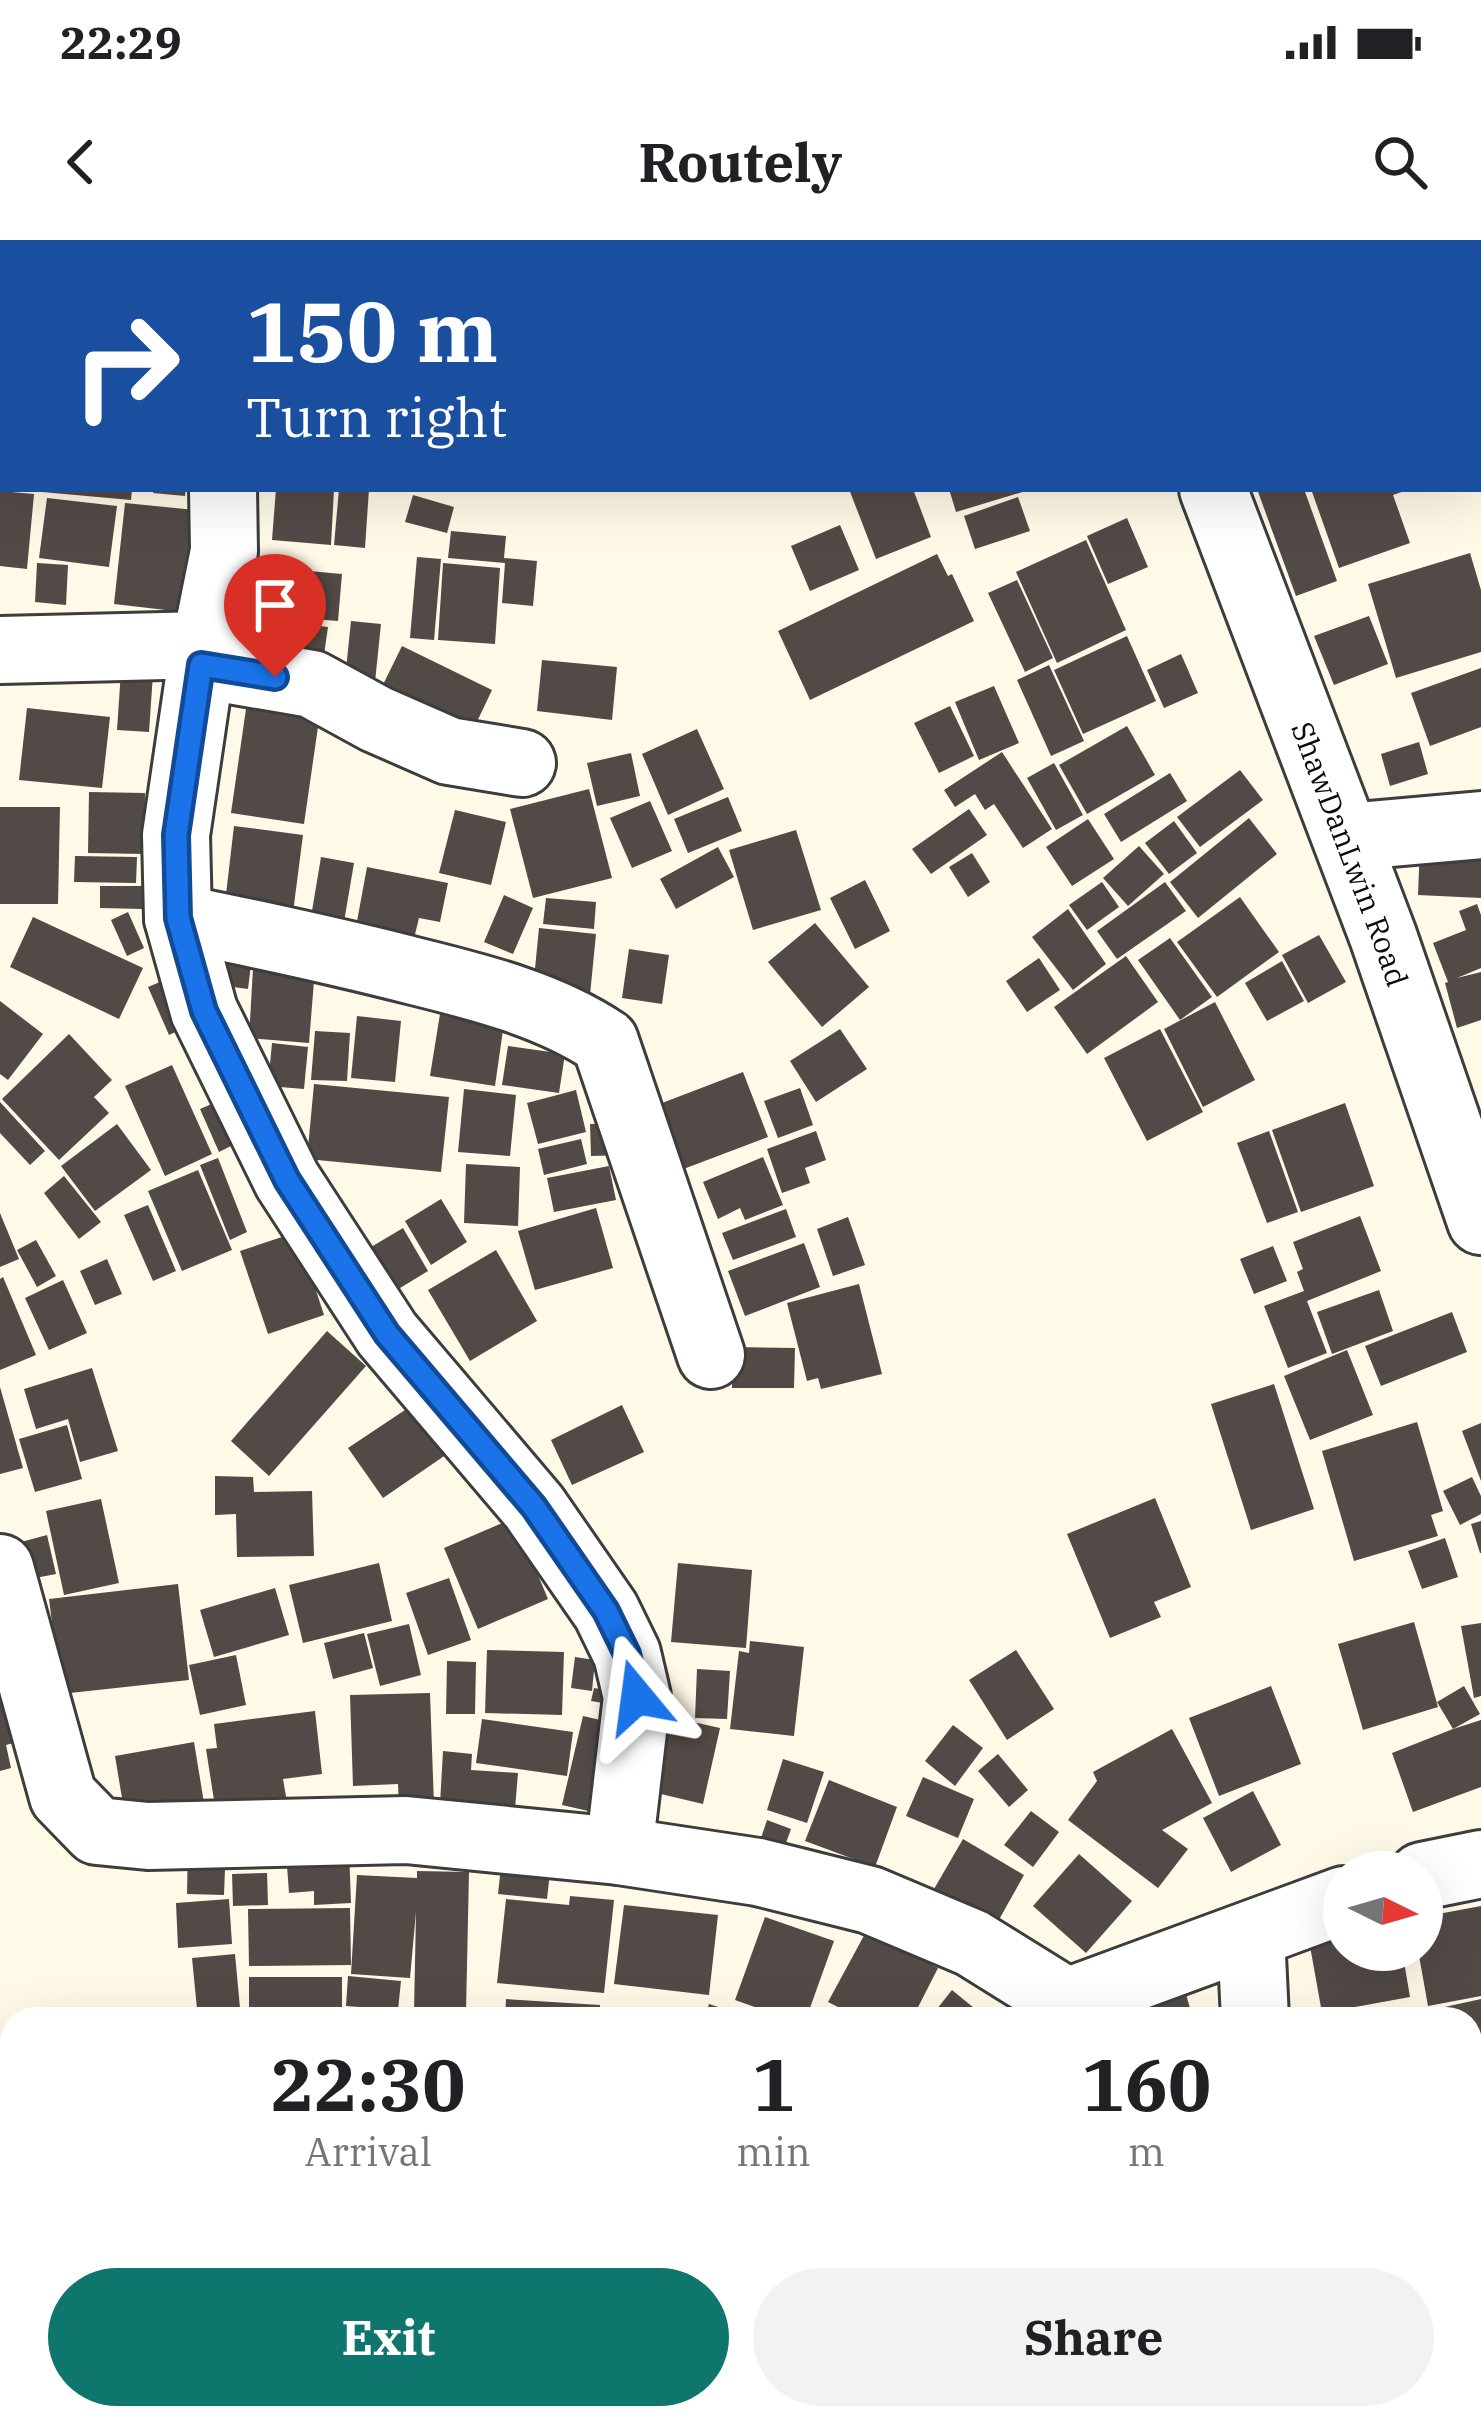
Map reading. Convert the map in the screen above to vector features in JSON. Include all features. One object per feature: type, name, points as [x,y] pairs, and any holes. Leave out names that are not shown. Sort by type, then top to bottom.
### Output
[{"type":"street","points":[[223,492],[224,551],[176,835],[178,918],[204,1011],[287,1180],[387,1334],[534,1507],[606,1611],[627,1654],[637,1697],[619,1851]]},
{"type":"street","name":"ShawDanLwin Road","points":[[1214,492],[1346,837],[1481,1221]]},
{"type":"street","points":[[0,650],[203,655],[311,684],[449,751],[522,763]]},
{"type":"street","points":[[1346,837],[1481,825]]},
{"type":"street","points":[[178,918],[471,985],[579,1024],[605,1042],[711,1355]]},
{"type":"street","points":[[0,1568],[63,1796],[97,1831],[148,1836],[406,1830],[619,1851],[758,1872],[870,1900],[973,1943],[1052,2007]]},
{"type":"street","points":[[1443,1872],[1481,1864]]},
{"type":"street","points":[[1067,2007],[1323,1908]]},
{"type":"street","points":[[1251,1935],[1254,2007]]},
{"type":"building","points":[[0,492],[34,494],[27,569],[0,566]]},
{"type":"building","points":[[42,492],[132,492],[131,500]]},
{"type":"building","points":[[276,492],[334,492],[331,545],[272,540]]},
{"type":"building","points":[[339,492],[369,492],[365,548],[334,545]]},
{"type":"building","points":[[850,492],[914,492],[931,537],[876,559]]},
{"type":"building","points":[[950,492],[1022,492],[956,512]]},
{"type":"building","points":[[1258,492],[1305,492],[1337,581],[1296,596]]},
{"type":"building","points":[[1312,492],[1402,492],[1393,495],[1410,543],[1339,568]]},
{"type":"building","points":[[413,495],[454,507],[447,533],[405,522]]},
{"type":"building","points":[[1018,497],[1030,531],[975,549],[964,516]]},
{"type":"building","points":[[47,498],[117,506],[109,567],[39,558]]},
{"type":"building","points":[[125,503],[195,510],[183,612],[114,604]]},
{"type":"building","points":[[1127,518],[1148,567],[1108,584],[1087,536]]},
{"type":"building","points":[[840,525],[859,570],[810,591],[791,546]]},
{"type":"building","points":[[451,531],[506,536],[504,558],[537,561],[533,606],[502,603],[505,563],[448,558]]},
{"type":"building","points":[[1086,540],[1126,630],[1057,663],[1016,572]]},
{"type":"building","points":[[1470,553],[1481,590],[1481,652],[1396,678],[1368,584]]},
{"type":"building","points":[[937,554],[974,621],[810,700],[778,631]]},
{"type":"building","points":[[417,557],[441,559],[434,640],[410,638]]},
{"type":"building","points":[[37,563],[68,565],[66,605],[35,602]]},
{"type":"building","points":[[443,563],[500,568],[495,644],[438,640]]},
{"type":"building","points":[[243,565],[342,574],[338,621],[238,613]]},
{"type":"building","points":[[1017,580],[1053,658],[1025,672],[988,593]]},
{"type":"building","points":[[236,616],[328,627],[322,669],[231,658]]},
{"type":"building","points":[[1369,616],[1388,664],[1334,685],[1314,636]]},
{"type":"building","points":[[351,621],[381,624],[375,682],[345,679]]},
{"type":"building","points":[[1127,636],[1156,701],[1083,734],[1054,670]]},
{"type":"building","points":[[402,646],[492,690],[465,747],[374,703]]},
{"type":"building","points":[[1181,654],[1198,693],[1164,708],[1147,670]]},
{"type":"building","points":[[122,656],[154,659],[149,732],[117,730]]},
{"type":"building","points":[[542,660],[617,667],[612,720],[537,711]]},
{"type":"building","points":[[1049,665],[1084,741],[1051,756],[1017,680]]},
{"type":"building","points":[[1481,668],[1481,727],[1430,746],[1411,693]]},
{"type":"building","points":[[994,686],[1019,743],[979,760],[955,702]]},
{"type":"building","points":[[247,702],[320,713],[304,824],[231,813]]},
{"type":"building","points":[[950,706],[974,756],[939,773],[914,723]]},
{"type":"building","points":[[27,708],[110,717],[102,788],[19,780]]},
{"type":"building","points":[[1127,726],[1155,775],[1087,814],[1059,765]]},
{"type":"building","points":[[697,729],[724,789],[668,815],[642,754]]},
{"type":"building","points":[[1419,742],[1428,774],[1390,786],[1381,754]]},
{"type":"building","points":[[1002,752],[1052,829],[1023,848],[994,804],[985,810],[975,794],[955,807],[944,790]]},
{"type":"building","points":[[631,753],[640,796],[597,806],[587,763]]},
{"type":"building","points":[[1054,763],[1083,815],[1056,830],[1027,778]]},
{"type":"building","points":[[1240,770],[1263,800],[1200,847],[1177,817]]},
{"type":"building","points":[[1170,773],[1187,801],[1121,842],[1104,814]]},
{"type":"building","points":[[589,789],[612,878],[533,898],[510,809]]},
{"type":"building","points":[[89,792],[145,793],[144,854],[88,853]]},
{"type":"building","points":[[728,797],[742,831],[688,853],[674,819]]},
{"type":"building","points":[[650,801],[672,851],[632,868],[610,818]]},
{"type":"building","points":[[0,807],[60,807],[58,904],[0,904]]},
{"type":"building","points":[[969,809],[987,835],[931,874],[912,849]]},
{"type":"building","points":[[455,810],[506,822],[491,885],[439,873]]},
{"type":"building","points":[[1249,818],[1277,854],[1198,918],[1170,882]]},
{"type":"building","points":[[1088,819],[1114,859],[1072,886],[1046,847]]},
{"type":"building","points":[[1174,821],[1197,853],[1169,874],[1145,843]]},
{"type":"building","points":[[234,826],[303,835],[291,928],[223,920]]},
{"type":"building","points":[[796,830],[821,910],[753,930],[729,850]]},
{"type":"building","points":[[1420,845],[1481,848],[1481,898],[1418,895]]},
{"type":"building","points":[[1139,846],[1164,874],[1128,906],[1103,878]]},
{"type":"building","points":[[718,847],[734,877],[676,909],[660,879]]},
{"type":"building","points":[[972,853],[990,882],[968,897],[949,867]]},
{"type":"building","points":[[75,856],[137,857],[136,883],[74,882]]},
{"type":"building","points":[[321,857],[354,863],[344,922],[311,917]]},
{"type":"building","points":[[367,867],[448,883],[440,922],[419,918],[410,955],[353,943]]},
{"type":"building","points":[[865,880],[890,931],[855,949],[830,898]]},
{"type":"building","points":[[1102,882],[1119,907],[1087,930],[1069,905]]},
{"type":"building","points":[[1165,882],[1186,911],[1117,959],[1097,931]]},
{"type":"building","points":[[100,886],[144,886],[143,909],[100,908]]},
{"type":"building","points":[[504,895],[533,908],[513,954],[484,942]]},
{"type":"building","points":[[1240,897],[1279,952],[1217,997],[1177,942]]},
{"type":"building","points":[[546,898],[596,902],[594,929],[543,924]]},
{"type":"building","points":[[1477,904],[1481,968],[1457,978],[1481,972],[1481,1020],[1457,1028],[1448,982],[1433,943],[1466,930],[1459,911]]},
{"type":"building","points":[[1068,909],[1106,964],[1073,990],[1032,937]]},
{"type":"building","points":[[128,912],[144,948],[127,956],[111,920]]},
{"type":"building","points":[[33,917],[143,968],[119,1019],[10,967]]},
{"type":"building","points":[[815,923],[869,987],[822,1027],[768,962]]},
{"type":"building","points":[[539,928],[596,934],[589,1005],[532,999]]},
{"type":"building","points":[[1319,935],[1346,982],[1308,1003],[1282,955]]},
{"type":"building","points":[[1170,938],[1212,997],[1180,1020],[1138,960]]},
{"type":"building","points":[[207,945],[253,949],[248,989],[202,983]]},
{"type":"building","points":[[629,949],[669,955],[662,1004],[622,998]]},
{"type":"building","points":[[254,951],[316,956],[309,1043],[249,1038]]},
{"type":"building","points":[[1126,956],[1158,1002],[1087,1054],[1054,1007]]},
{"type":"building","points":[[1039,958],[1060,990],[1027,1012],[1006,981]]},
{"type":"building","points":[[1282,961],[1304,1001],[1267,1021],[1245,983]]},
{"type":"building","points":[[174,976],[195,1023],[169,1035],[148,987]]},
{"type":"building","points":[[0,1001],[43,1034],[8,1080],[0,1074]]},
{"type":"building","points":[[1215,1002],[1255,1080],[1203,1107],[1164,1029]]},
{"type":"building","points":[[440,1014],[504,1023],[495,1086],[430,1076]]},
{"type":"building","points":[[357,1016],[401,1021],[395,1082],[351,1078]]},
{"type":"building","points":[[840,1029],[867,1069],[816,1102],[790,1061]]},
{"type":"building","points":[[1160,1029],[1203,1112],[1147,1141],[1104,1058]]},
{"type":"building","points":[[315,1031],[350,1033],[347,1081],[311,1080]]},
{"type":"building","points":[[69,1034],[112,1080],[94,1097],[109,1113],[59,1160],[2,1099]]},
{"type":"building","points":[[272,1043],[308,1047],[304,1089],[268,1086]]},
{"type":"building","points":[[508,1046],[565,1054],[559,1093],[502,1085]]},
{"type":"building","points":[[172,1065],[212,1154],[165,1176],[125,1086]]},
{"type":"building","points":[[743,1072],[768,1137],[673,1173],[649,1108]]},
{"type":"building","points":[[314,1084],[449,1097],[441,1172],[307,1159]]},
{"type":"building","points":[[800,1088],[813,1125],[778,1138],[764,1101]]},
{"type":"building","points":[[464,1089],[516,1095],[510,1156],[458,1152]]},
{"type":"building","points":[[576,1090],[586,1132],[538,1144],[527,1103]]},
{"type":"building","points":[[223,1099],[243,1140],[219,1152],[200,1109]]},
{"type":"building","points":[[0,1102],[45,1151],[30,1165],[0,1133]]},
{"type":"building","points":[[1345,1103],[1374,1186],[1301,1212],[1272,1130]]},
{"type":"building","points":[[627,1123],[628,1155],[591,1156],[590,1124]]},
{"type":"building","points":[[117,1124],[151,1170],[95,1211],[61,1166]]},
{"type":"building","points":[[816,1131],[826,1160],[805,1168],[810,1183],[782,1193],[767,1149]]},
{"type":"building","points":[[1269,1131],[1298,1212],[1267,1223],[1237,1143]]},
{"type":"building","points":[[581,1139],[587,1164],[544,1175],[538,1149]]},
{"type":"building","points":[[763,1157],[783,1205],[745,1220],[740,1208],[718,1219],[703,1182]]},
{"type":"building","points":[[218,1158],[247,1232],[230,1240],[200,1165]]},
{"type":"building","points":[[466,1164],[520,1167],[518,1226],[464,1223]]},
{"type":"building","points":[[609,1166],[616,1200],[554,1212],[547,1178]]},
{"type":"building","points":[[198,1170],[232,1250],[182,1271],[148,1191]]},
{"type":"building","points":[[64,1176],[101,1222],[79,1239],[44,1193]]},
{"type":"building","points":[[441,1199],[467,1242],[431,1265],[405,1221]]},
{"type":"building","points":[[148,1205],[176,1271],[153,1281],[124,1215]]},
{"type":"building","points":[[596,1208],[613,1268],[535,1290],[518,1231]]},
{"type":"building","points":[[786,1209],[796,1237],[733,1260],[722,1233]]},
{"type":"building","points":[[0,1213],[19,1259],[0,1267]]},
{"type":"building","points":[[1360,1216],[1381,1271],[1307,1301],[1327,1353],[1288,1368],[1264,1306],[1304,1291],[1297,1272],[1303,1269],[1293,1242]]},
{"type":"building","points":[[848,1217],[865,1265],[833,1276],[817,1229]]},
{"type":"building","points":[[403,1228],[428,1271],[382,1299],[356,1256]]},
{"type":"building","points":[[297,1232],[324,1315],[268,1334],[240,1251]]},
{"type":"building","points":[[36,1240],[56,1276],[37,1287],[17,1250]]},
{"type":"building","points":[[804,1243],[820,1287],[745,1316],[728,1271]]},
{"type":"building","points":[[1273,1246],[1287,1281],[1254,1294],[1240,1259]]},
{"type":"building","points":[[496,1250],[537,1321],[470,1361],[428,1290]]},
{"type":"building","points":[[107,1259],[122,1294],[95,1305],[80,1271]]},
{"type":"building","points":[[3,1277],[36,1355],[0,1370],[0,1279]]},
{"type":"building","points":[[63,1280],[87,1333],[49,1350],[25,1298]]},
{"type":"building","points":[[859,1284],[882,1374],[821,1389],[818,1378],[807,1381],[787,1303]]},
{"type":"building","points":[[1379,1290],[1393,1331],[1332,1354],[1317,1312]]},
{"type":"building","points":[[1452,1312],[1467,1352],[1381,1386],[1365,1346]]},
{"type":"building","points":[[327,1331],[366,1366],[269,1476],[231,1441]]},
{"type":"building","points":[[732,1347],[795,1348],[794,1388],[732,1388]]},
{"type":"building","points":[[1347,1350],[1373,1415],[1310,1440],[1284,1376]]},
{"type":"building","points":[[92,1368],[118,1451],[80,1462],[68,1419],[36,1429],[24,1389]]},
{"type":"building","points":[[1274,1384],[1314,1509],[1251,1530],[1211,1404]]},
{"type":"building","points":[[0,1387],[23,1468],[0,1474]]},
{"type":"building","points":[[417,1402],[450,1452],[383,1498],[348,1448]]},
{"type":"building","points":[[622,1405],[644,1452],[572,1485],[551,1440]]},
{"type":"building","points":[[1417,1422],[1443,1511],[1431,1515],[1438,1536],[1354,1561],[1322,1451]]},
{"type":"building","points":[[1481,1423],[1481,1481],[1462,1431]]},
{"type":"building","points":[[67,1425],[82,1479],[35,1492],[19,1439]]},
{"type":"building","points":[[215,1476],[253,1477],[254,1492],[312,1491],[314,1556],[237,1557],[236,1514],[215,1515]]},
{"type":"building","points":[[1472,1477],[1481,1496],[1481,1514],[1460,1525],[1443,1491]]},
{"type":"building","points":[[1155,1498],[1191,1587],[1154,1602],[1161,1617],[1110,1638],[1067,1534]]},
{"type":"building","points":[[101,1499],[119,1583],[64,1595],[46,1511]]},
{"type":"building","points":[[514,1518],[548,1599],[478,1629],[444,1548]]},
{"type":"building","points":[[1481,1521],[1481,1553],[1480,1553],[1471,1524]]},
{"type":"building","points":[[47,1535],[56,1574],[30,1579],[21,1542]]},
{"type":"building","points":[[1445,1538],[1458,1577],[1422,1589],[1408,1551]]},
{"type":"building","points":[[379,1563],[392,1621],[303,1643],[289,1585]]},
{"type":"building","points":[[678,1563],[752,1570],[746,1648],[671,1642]]},
{"type":"building","points":[[449,1578],[471,1640],[428,1655],[406,1593]]},
{"type":"building","points":[[178,1584],[189,1680],[61,1694],[49,1599]]},
{"type":"building","points":[[275,1588],[289,1635],[214,1657],[200,1610]]},
{"type":"building","points":[[1414,1622],[1438,1707],[1363,1730],[1338,1644]]},
{"type":"building","points":[[1481,1623],[1481,1696],[1474,1698],[1461,1626]]},
{"type":"building","points":[[409,1624],[421,1675],[380,1686],[367,1634]]},
{"type":"building","points":[[364,1633],[373,1668],[333,1679],[324,1643]]},
{"type":"building","points":[[750,1641],[804,1647],[794,1736],[730,1729],[739,1651],[749,1653]]},
{"type":"building","points":[[487,1650],[564,1652],[562,1715],[485,1713]]},
{"type":"building","points":[[1016,1650],[1054,1709],[1007,1740],[969,1680]]},
{"type":"building","points":[[236,1655],[246,1705],[200,1715],[189,1665]]},
{"type":"building","points":[[575,1657],[595,1660],[592,1691],[571,1688]]},
{"type":"building","points":[[447,1661],[476,1662],[475,1714],[446,1714]]},
{"type":"building","points":[[697,1669],[730,1671],[727,1719],[695,1718]]},
{"type":"building","points":[[1271,1686],[1301,1764],[1219,1796],[1189,1718]]},
{"type":"building","points":[[1464,1686],[1480,1714],[1453,1729],[1437,1702]]},
{"type":"building","points":[[594,1688],[618,1692],[615,1705],[591,1701]]},
{"type":"building","points":[[0,1690],[25,1740],[6,1745],[11,1768],[0,1771]]},
{"type":"building","points":[[430,1693],[434,1805],[399,1806],[398,1784],[353,1786],[350,1695]]},
{"type":"building","points":[[315,1711],[322,1774],[283,1779],[287,1802],[216,1813],[206,1749],[217,1748],[214,1724]]},
{"type":"building","points":[[661,1715],[720,1728],[703,1804],[644,1790]]},
{"type":"building","points":[[583,1716],[618,1724],[597,1813],[562,1805]]},
{"type":"building","points":[[482,1719],[573,1732],[567,1776],[476,1763]]},
{"type":"building","points":[[1481,1720],[1481,1787],[1413,1812],[1392,1753]]},
{"type":"building","points":[[953,1725],[983,1748],[955,1786],[925,1761]]},
{"type":"building","points":[[1172,1729],[1212,1803],[1162,1830],[1188,1849],[1158,1888],[1068,1820],[1097,1781],[1093,1772]]},
{"type":"building","points":[[194,1742],[205,1809],[126,1822],[115,1756]]},
{"type":"building","points":[[443,1751],[472,1754],[471,1770],[518,1773],[515,1809],[440,1804]]},
{"type":"building","points":[[998,1754],[1028,1790],[1009,1807],[978,1771]]},
{"type":"building","points":[[783,1759],[824,1772],[807,1823],[767,1810]]},
{"type":"building","points":[[923,1777],[974,1799],[958,1838],[906,1816]]},
{"type":"building","points":[[829,1780],[897,1807],[875,1867],[805,1841]]},
{"type":"building","points":[[1253,1791],[1281,1845],[1231,1872],[1203,1818]]},
{"type":"building","points":[[1031,1811],[1059,1832],[1033,1867],[1004,1845]]},
{"type":"building","points":[[767,1820],[791,1829],[782,1854],[758,1847]]},
{"type":"building","points":[[963,1839],[1024,1875],[996,1925],[934,1889]]},
{"type":"building","points":[[188,1842],[226,1843],[224,1895],[187,1894]]},
{"type":"building","points":[[349,1848],[351,1903],[314,1905],[314,1891],[289,1893],[286,1852]]},
{"type":"building","points":[[1079,1854],[1132,1901],[1086,1953],[1033,1906]]},
{"type":"building","points":[[502,1858],[551,1863],[547,1899],[498,1894]]},
{"type":"building","points":[[417,1871],[469,1872],[466,2007],[414,2007],[416,1912],[410,1978],[351,1974],[357,1875],[417,1878]]},
{"type":"building","points":[[267,1873],[268,1905],[233,1906],[232,1874]]},
{"type":"building","points":[[570,1896],[614,1900],[604,1993],[497,1983],[506,1899],[569,1905]]},
{"type":"building","points":[[229,1899],[232,1944],[178,1948],[176,1903]]},
{"type":"building","points":[[624,1905],[718,1915],[709,1995],[614,1984]]},
{"type":"building","points":[[1481,1906],[1481,1996],[1428,2006],[1422,1971],[1443,1971],[1443,1913]]},
{"type":"building","points":[[350,1908],[351,1965],[249,1966],[248,1909]]},
{"type":"building","points":[[765,1917],[834,1941],[810,2007],[755,2007],[735,2000]]},
{"type":"building","points":[[867,1930],[938,1968],[918,2007],[838,2007],[828,2002]]},
{"type":"building","points":[[1323,1944],[1323,1971],[1406,1971],[1410,1997],[1355,2007],[1321,2007],[1310,1946]]},
{"type":"building","points":[[235,1954],[240,2007],[197,2007],[192,1958]]},
{"type":"building","points":[[348,1976],[401,1981],[398,2007],[346,2006]]},
{"type":"building","points":[[249,1977],[342,1977],[342,2007],[249,2007]]},
{"type":"building","points":[[952,1990],[973,2007],[939,2007]]},
{"type":"building","points":[[1186,1994],[1190,2007],[1141,2007]]},
{"type":"building","points":[[506,1999],[600,2005],[600,2007],[506,2007]]},
{"type":"building","points":[[1481,1999],[1481,2007],[1445,2007]]},
{"type":"route","points":[[275,677],[201,665],[176,835],[178,918],[204,1011],[287,1180],[387,1334],[534,1507],[606,1611],[627,1654],[637,1697]]}]
